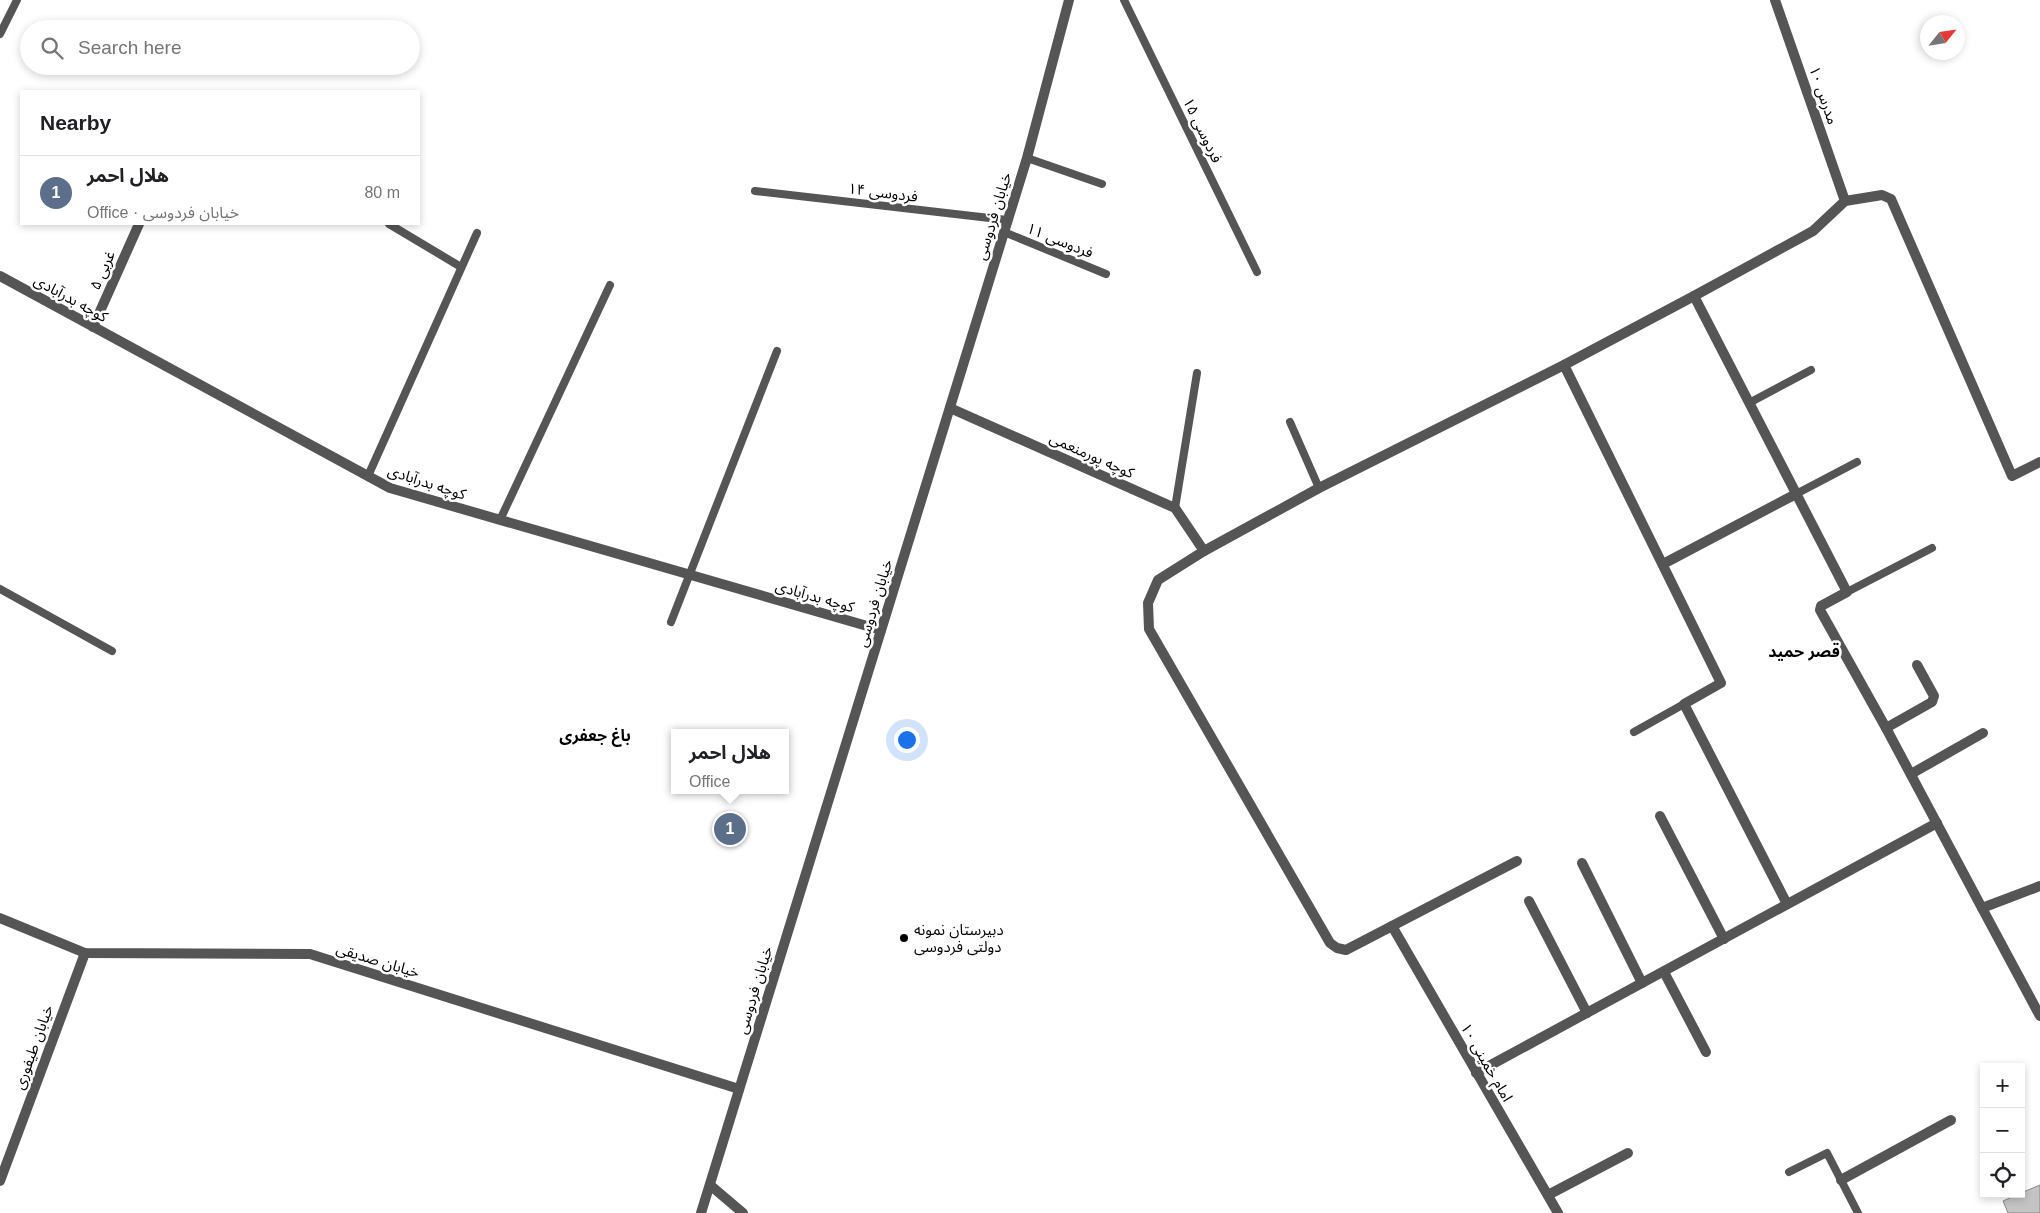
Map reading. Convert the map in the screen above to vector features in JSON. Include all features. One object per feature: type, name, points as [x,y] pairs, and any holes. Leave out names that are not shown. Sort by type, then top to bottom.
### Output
[{"type":"street","name":"خیابان فردوسی","points":[[701,1213],[1027,158],[1069,0]]},
{"type":"street","name":"مدرس ۱۰","points":[[1775,0],[1845,201]]},
{"type":"street","points":[[1517,861],[1346,950],[1337,948],[1330,943],[1149,629],[1148,603],[1158,580],[1204,551],[1319,488],[1564,365],[1813,231],[1845,201],[1882,194],[1891,199],[2012,476],[2040,462]]},
{"type":"street","name":"۵ غربی","points":[[93,327],[139,225]]},
{"type":"street","name":"کوچه بدرآبادی","points":[[0,276],[390,488],[881,630]]},
{"type":"street","points":[[1694,296],[1847,592],[1822,606],[1820,610],[1911,774],[2040,1016]]},
{"type":"street","points":[[1564,365],[1721,682],[1684,704],[1787,904]]},
{"type":"street","name":"کوچه پورمنعمی","points":[[950,408],[1175,508]]},
{"type":"street","points":[[1663,564],[1796,494]]},
{"type":"street","points":[[1175,508],[1204,551]]},
{"type":"street","points":[[1886,728],[1932,702],[1934,699],[1917,665]]},
{"type":"street","points":[[1911,774],[1983,733]]},
{"type":"street","points":[[1660,816],[1724,939]]},
{"type":"street","points":[[1476,1073],[1937,823]]},
{"type":"street","points":[[1582,863],[1642,983]]},
{"type":"street","points":[[1982,908],[2040,886]]},
{"type":"street","points":[[1529,901],[1587,1013]]},
{"type":"street","name":"خیابان صدیقی","points":[[0,918],[85,952],[310,954],[739,1089]]},
{"type":"street","name":"امام خمینی ۱۰","points":[[1392,926],[1558,1213]]},
{"type":"street","name":"خیابان طیفوری","points":[[0,1181],[85,952]]},
{"type":"street","points":[[1664,972],[1706,1052]]},
{"type":"street","points":[[1841,1180],[1952,1120]]},
{"type":"street","points":[[1548,1195],[1628,1153]]},
{"type":"street","points":[[710,1185],[743,1213]]},
{"type":"lane","points":[[0,34],[17,0]]},
{"type":"lane","name":"فردوسی ۱۵","points":[[1124,0],[1257,272]]},
{"type":"lane","points":[[1027,158],[1102,184]]},
{"type":"lane","name":"فردوسی ۱۴","points":[[755,191],[1007,220]]},
{"type":"lane","points":[[391,225],[461,267]]},
{"type":"lane","name":"فردوسی ۱۱","points":[[1004,232],[1106,274]]},
{"type":"lane","points":[[368,476],[477,233]]},
{"type":"lane","points":[[500,520],[610,285]]},
{"type":"lane","points":[[671,622],[777,351]]},
{"type":"lane","points":[[1749,403],[1811,370]]},
{"type":"lane","points":[[1175,508],[1197,373]]},
{"type":"lane","points":[[1290,422],[1319,488]]},
{"type":"lane","points":[[1796,494],[1857,462]]},
{"type":"lane","points":[[1847,592],[1932,548]]},
{"type":"lane","points":[[0,589],[112,650]]},
{"type":"lane","points":[[1634,732],[1684,704]]},
{"type":"lane","points":[[1789,1172],[1827,1153],[1858,1213]]},
{"type":"building","points":[[2040,1185],[2040,1213],[2008,1213],[2003,1201],[2010,1198],[2025,1198],[2025,1191]]},
{"type":"place","name":"هلال احمر","points":[[730,829]]},
{"type":"place","name":"دبیرستان نمونه دولتی فردوسی","points":[[904,938]]},
{"type":"district","name":"قصر حمید","points":[[1804,651]]},
{"type":"district","name":"باغ جعفری","points":[[595,735]]}]
